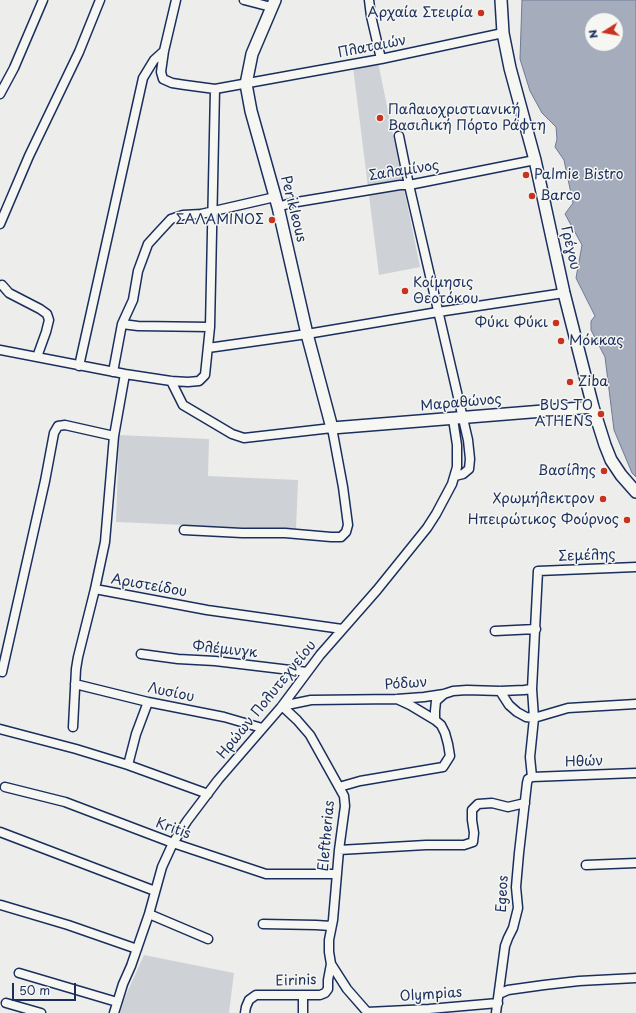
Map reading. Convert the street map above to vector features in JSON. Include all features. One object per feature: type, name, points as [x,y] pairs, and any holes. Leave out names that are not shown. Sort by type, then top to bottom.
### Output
[{"type":"main road","name":"Γρέγου","points":[[501,0],[503,33],[510,68],[535,160],[564,293],[593,407],[611,460],[621,475],[636,492]]},
{"type":"main road","name":"Perikleous","points":[[273,3],[252,54],[246,84],[307,334],[332,428]]},
{"type":"main road","name":"Μαραθώνος","points":[[332,428],[593,407]]},
{"type":"street","points":[[0,94],[14,68],[43,0]]},
{"type":"street","points":[[0,224],[29,156],[80,52],[100,0]]},
{"type":"street","points":[[79,366],[143,78],[154,60],[164,51],[176,0]]},
{"type":"street","points":[[244,0],[273,3]]},
{"type":"street","points":[[369,0],[371,16],[381,59]]},
{"type":"street","name":"Πλαταιών","points":[[164,51],[161,72],[163,79],[185,85],[215,89],[381,59],[503,33]]},
{"type":"street","points":[[0,350],[79,366],[171,381],[199,381],[205,374],[210,327],[215,89]]},
{"type":"street","points":[[399,136],[438,312],[458,418],[468,440],[470,459],[469,469],[463,474],[455,476]]},
{"type":"street","name":"Σαλαμίνος","points":[[113,372],[122,324],[133,300],[138,271],[148,244],[171,219],[183,215],[201,214],[276,202],[291,203],[400,185],[409,185],[535,160]]},
{"type":"street","points":[[2,285],[9,292],[47,314],[49,320],[37,357]]},
{"type":"street","points":[[208,348],[307,334],[564,293]]},
{"type":"street","points":[[122,324],[138,326],[210,327]]},
{"type":"street","name":"Αριστείδου","points":[[125,374],[114,436],[105,542],[95,590],[207,610],[342,629]]},
{"type":"street","points":[[171,381],[183,405],[232,434],[244,438],[332,428],[343,487],[348,525],[346,532],[341,537],[285,533],[242,533],[184,530]]},
{"type":"street","name":"Ηρώων Πολυτεχνείου","points":[[114,1013],[148,914],[162,867],[174,843],[187,821],[218,780],[282,706],[320,655],[377,590],[427,528],[436,514],[455,476],[457,467],[458,418]]},
{"type":"street","points":[[2,672],[45,481],[54,433],[58,426],[65,425],[114,436]]},
{"type":"street","name":"Σεμέλης","points":[[536,629],[538,571],[636,567]]},
{"type":"street","points":[[73,727],[76,669],[95,590]]},
{"type":"street","points":[[495,631],[536,629],[532,689],[534,718],[530,757],[532,777]]},
{"type":"street","name":"Φλέμινγκ","points":[[141,654],[307,672]]},
{"type":"street","name":"Λυσίου","points":[[75,684],[262,728]]},
{"type":"street","name":"Ρόδων","points":[[282,706],[310,700],[397,699],[444,694],[453,691],[532,689]]},
{"type":"street","points":[[500,691],[509,705],[517,712],[526,717],[534,718],[568,708],[636,704]]},
{"type":"street","points":[[435,720],[436,701],[444,694]]},
{"type":"street","points":[[339,787],[360,781],[443,767],[450,756],[445,733],[440,725],[435,720],[397,699]]},
{"type":"street","points":[[128,765],[136,734],[148,702]]},
{"type":"street","name":"Eleftherias","points":[[282,706],[310,735],[344,796],[345,806],[329,946],[331,964]]},
{"type":"street","points":[[0,729],[76,749],[128,765],[208,794]]},
{"type":"street","name":"Ηθών","points":[[532,777],[636,773]]},
{"type":"street","name":"Egeos","points":[[496,1013],[505,946],[513,928],[518,908],[516,887],[519,853],[527,783],[528,779],[532,777]]},
{"type":"street","name":"Kritis","points":[[5,788],[66,802],[174,843],[266,874],[337,874]]},
{"type":"street","points":[[339,850],[426,845],[464,845],[472,842],[474,833],[472,810],[478,804],[492,803],[508,807],[525,803]]},
{"type":"street","points":[[0,832],[155,891]]},
{"type":"street","points":[[586,866],[636,863]]},
{"type":"street","points":[[1,905],[68,925],[136,949]]},
{"type":"street","points":[[148,914],[208,939]]},
{"type":"street","points":[[263,924],[331,926]]},
{"type":"street","points":[[331,964],[347,989],[367,1012]]},
{"type":"street","name":"Eirinis","points":[[246,1010],[249,1000],[256,995],[320,995],[325,993],[328,989],[331,964]]},
{"type":"street","points":[[19,974],[117,1002]]},
{"type":"street","name":"Olympias","points":[[367,1012],[428,1009],[498,999],[508,990],[579,981],[636,978]]},
{"type":"street","points":[[303,995],[303,1013]]},
{"type":"street","points":[[6,1003],[41,1013]]},
{"type":"shaded area","points":[[378,62],[420,267],[379,275],[353,67]]},
{"type":"shaded area","points":[[119,435],[209,439],[208,476],[298,480],[296,530],[116,522]]},
{"type":"shaded area","points":[[144,955],[234,973],[229,1013],[120,1013],[125,997]]},
{"type":"water","points":[[522,0],[636,0],[636,477],[632,473],[614,430],[605,357],[591,330],[591,321],[595,316],[576,278],[582,245],[565,214],[573,203],[564,160],[555,147],[557,139],[556,127],[542,113],[530,91],[520,59]]},
{"type":"place","name":"Αρχαία Στειρία","points":[[481,13]]},
{"type":"place","name":"Παλαιοχριστιανική Βασιλική Πόρτο Ράφτη","points":[[380,118]]},
{"type":"place","name":"Palmie Bistro","points":[[526,175]]},
{"type":"place","name":"Barco","points":[[532,196]]},
{"type":"place","name":"ΣΑΛΑΜΙΝΟΣ","points":[[272,220]]},
{"type":"place","name":"Κοίμησις Θεοτόκου","points":[[405,291]]},
{"type":"place","name":"Φύκι Φύκι","points":[[556,323]]},
{"type":"place","name":"Μόκκας","points":[[561,341]]},
{"type":"place","name":"Ziba","points":[[570,382]]},
{"type":"place","name":"BUS TO ATHENS","points":[[601,414]]},
{"type":"place","name":"Βασίλης","points":[[604,471]]},
{"type":"place","name":"Χρωμήλεκτρον","points":[[603,499]]},
{"type":"place","name":"Ηπειρώτικος Φούρνος","points":[[627,520]]}]
